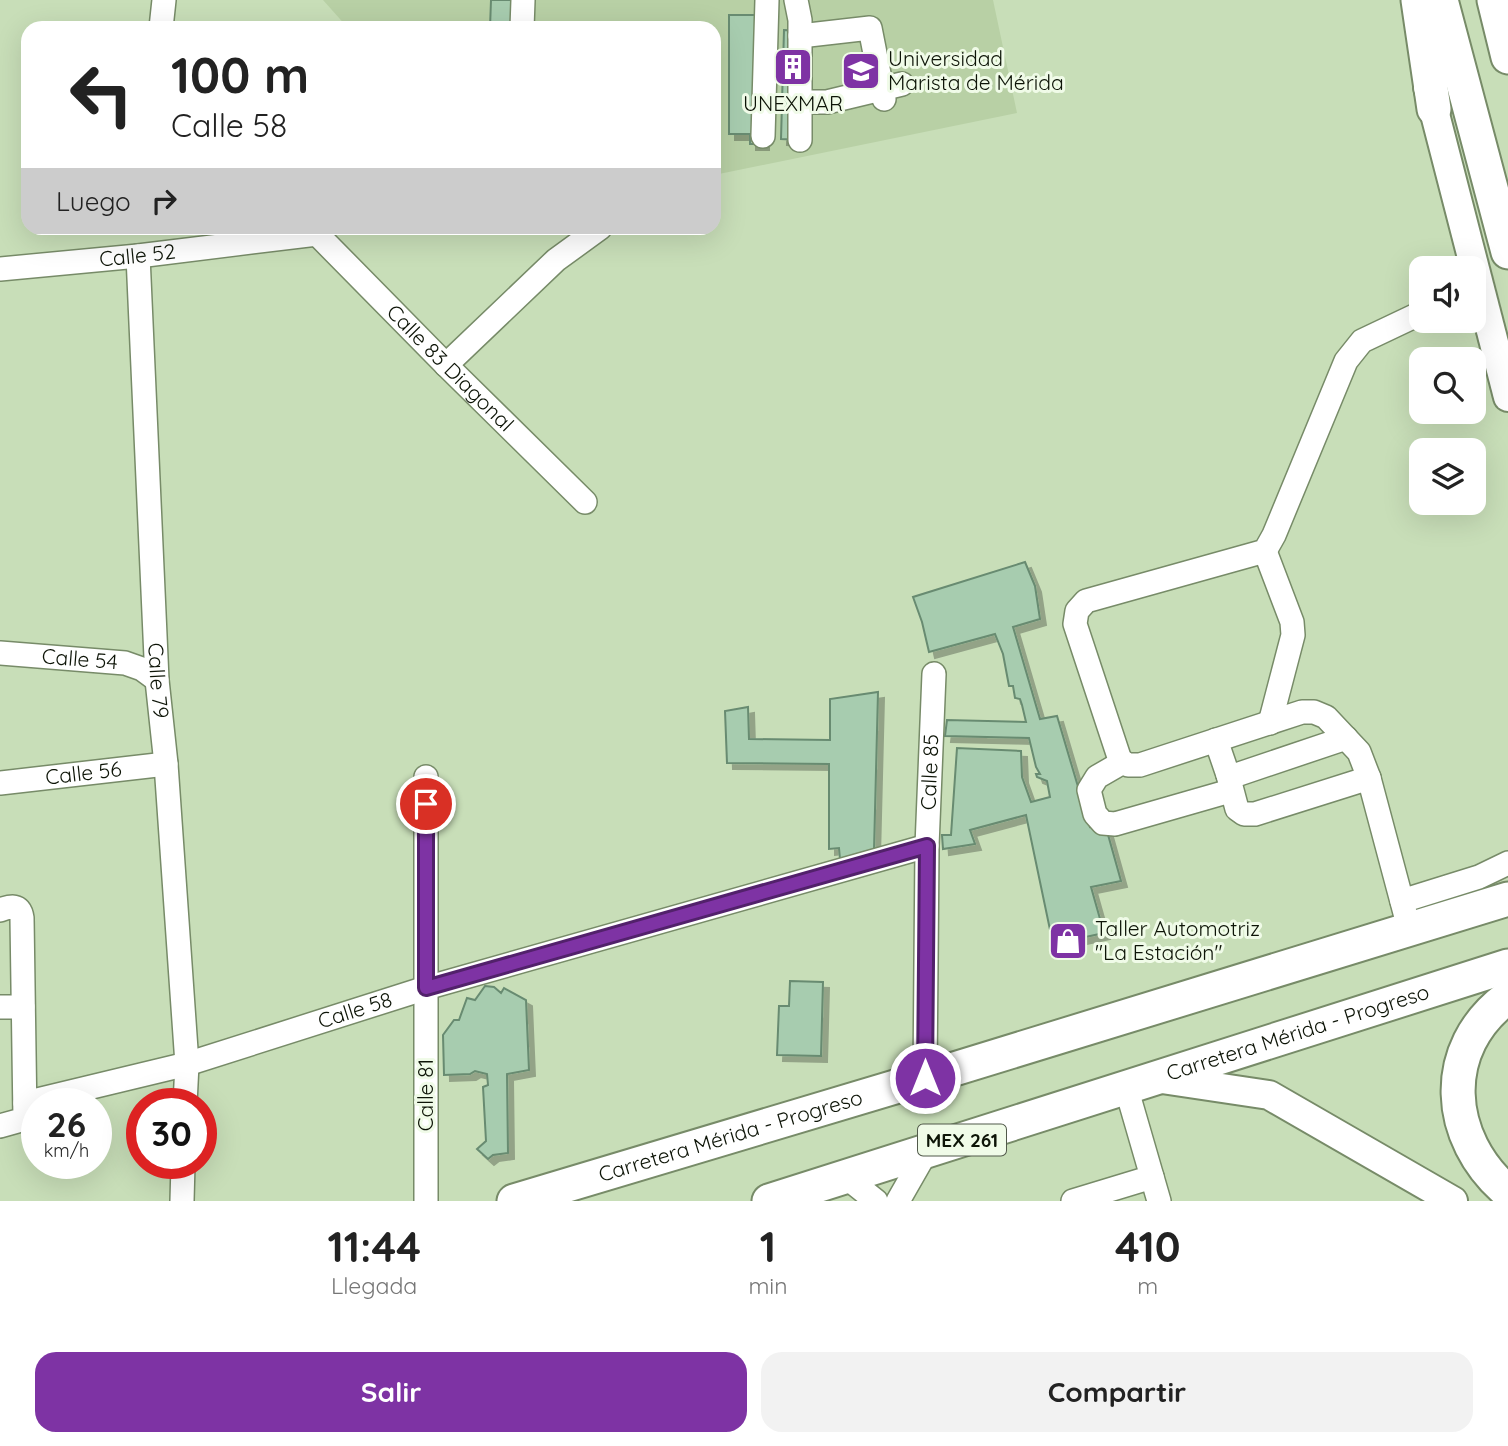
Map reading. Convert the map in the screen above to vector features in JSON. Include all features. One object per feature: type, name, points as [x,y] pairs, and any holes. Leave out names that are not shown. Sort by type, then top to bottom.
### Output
[{"type":"highway","points":[[1419,0],[1434,109]]},
{"type":"highway","points":[[1441,0],[1508,252]]},
{"type":"highway","points":[[1494,0],[1508,57]]},
{"type":"highway","name":"Carretera Mérida - Progreso","points":[[514,1201],[925,1078],[1413,917],[1508,899]]},
{"type":"highway","name":"Carretera Mérida - Progreso","points":[[769,1201],[1508,966]]},
{"type":"highway","points":[[1508,997],[1486,1017],[1473,1034],[1459,1072],[1458,1095],[1460,1117],[1474,1152],[1488,1172],[1508,1192]]},
{"type":"main road","points":[[1405,0],[1469,256]]},
{"type":"main road","points":[[1486,321],[1508,397]]},
{"type":"main road","points":[[1413,917],[1508,884]]},
{"type":"main road","points":[[1140,1083],[1269,1095],[1453,1201]]},
{"type":"street","points":[[162,21],[164,0]]},
{"type":"street","points":[[522,21],[523,0]]},
{"type":"street","points":[[763,136],[767,0]]},
{"type":"street","points":[[796,0],[802,102],[800,140]]},
{"type":"street","points":[[800,36],[870,28],[884,99]]},
{"type":"street","points":[[802,102],[827,102],[902,83]]},
{"type":"street","name":"Calle 52","points":[[0,269],[138,256],[288,235]]},
{"type":"street","name":"Calle 83 Diagonal","points":[[321,235],[446,365],[585,502]]},
{"type":"street","points":[[446,365],[556,260],[590,235]]},
{"type":"street","name":"Calle 79","points":[[138,256],[157,680],[166,764],[187,1069],[186,1088]]},
{"type":"street","points":[[1409,319],[1362,341],[1346,360],[1265,551],[1086,601],[1077,611],[1075,624],[1120,760],[1128,765],[1140,765],[1302,712],[1314,712],[1326,718],[1359,752],[1413,917],[1479,877],[1508,863]]},
{"type":"street","points":[[1265,551],[1292,622],[1293,635],[1270,723]]},
{"type":"street","name":"Calle 54","points":[[0,653],[125,663],[142,669],[157,680]]},
{"type":"street","name":"Calle 85","points":[[925,1078],[927,846],[934,674]]},
{"type":"street","points":[[1123,762],[1097,777],[1089,790],[1095,814],[1103,823],[1115,824],[1229,783],[1236,775],[1346,738]]},
{"type":"street","points":[[1216,740],[1237,810],[1244,814],[1255,814],[1369,778]]},
{"type":"street","name":"Calle 56","points":[[0,783],[166,764]]},
{"type":"street","name":"Calle 81","points":[[426,777],[426,1201]]},
{"type":"street","name":"Calle 58","points":[[187,1069],[426,988],[927,846]]},
{"type":"street","points":[[0,910],[11,906],[21,911],[12,1007],[25,1088]]},
{"type":"street","points":[[112,1093],[187,1069]]},
{"type":"street","points":[[112,1090],[187,1069]]},
{"type":"street","points":[[1140,1083],[1152,1177],[1159,1201]]},
{"type":"street","points":[[0,1126],[21,1117]]},
{"type":"street","points":[[898,1201],[926,1152]]},
{"type":"street","points":[[846,1177],[876,1201]]},
{"type":"street","points":[[1073,1201],[1152,1177]]},
{"type":"street","points":[[182,1201],[183,1179]]},
{"type":"shaded area","name":"Universidad Marista de Mérida","points":[[323,0],[993,0],[1017,113],[721,174],[721,21],[342,21]]},
{"type":"building","points":[[491,0],[528,0],[528,21],[490,21]]},
{"type":"building","points":[[729,15],[763,15],[763,144],[750,144],[750,134],[729,134]]},
{"type":"building","name":"UNEXMAR","points":[[784,30],[804,31],[800,140],[781,139]]},
{"type":"building","points":[[1025,562],[1035,586],[1040,619],[1013,627],[1040,719],[1057,716],[1090,827],[1105,824],[1121,881],[1091,887],[1104,933],[1053,944],[1026,815],[970,830],[975,844],[943,849],[942,835],[951,835],[957,748],[1021,751],[1022,777],[1031,802],[1050,797],[1047,781],[1037,777],[1036,774],[1040,774],[1029,738],[945,736],[947,720],[1026,722],[1020,699],[1015,698],[1013,686],[1009,686],[1003,654],[995,634],[929,652],[913,597]]},
{"type":"building","points":[[878,692],[874,850],[840,859],[839,848],[829,849],[829,764],[727,763],[725,711],[748,707],[749,739],[830,740],[830,699]]},
{"type":"building","points":[[790,981],[823,982],[821,1056],[777,1055],[779,1006],[789,1006]]},
{"type":"building","points":[[485,986],[494,987],[501,993],[504,988],[526,1000],[529,1070],[507,1074],[508,1153],[493,1155],[488,1159],[477,1149],[486,1141],[483,1087],[488,1085],[487,1074],[475,1071],[470,1074],[444,1075],[443,1035],[454,1020],[459,1020],[467,998],[475,1000]]},
{"type":"place","name":"UNEXMAR","points":[[793,67]]},
{"type":"place","name":"Universidad Marista de Mérida","points":[[861,71]]},
{"type":"place","name":"Taller Automotriz \"La Estación\"","points":[[1068,941]]},
{"type":"route","points":[[426,804],[426,988],[927,846],[925,1078]]}]
